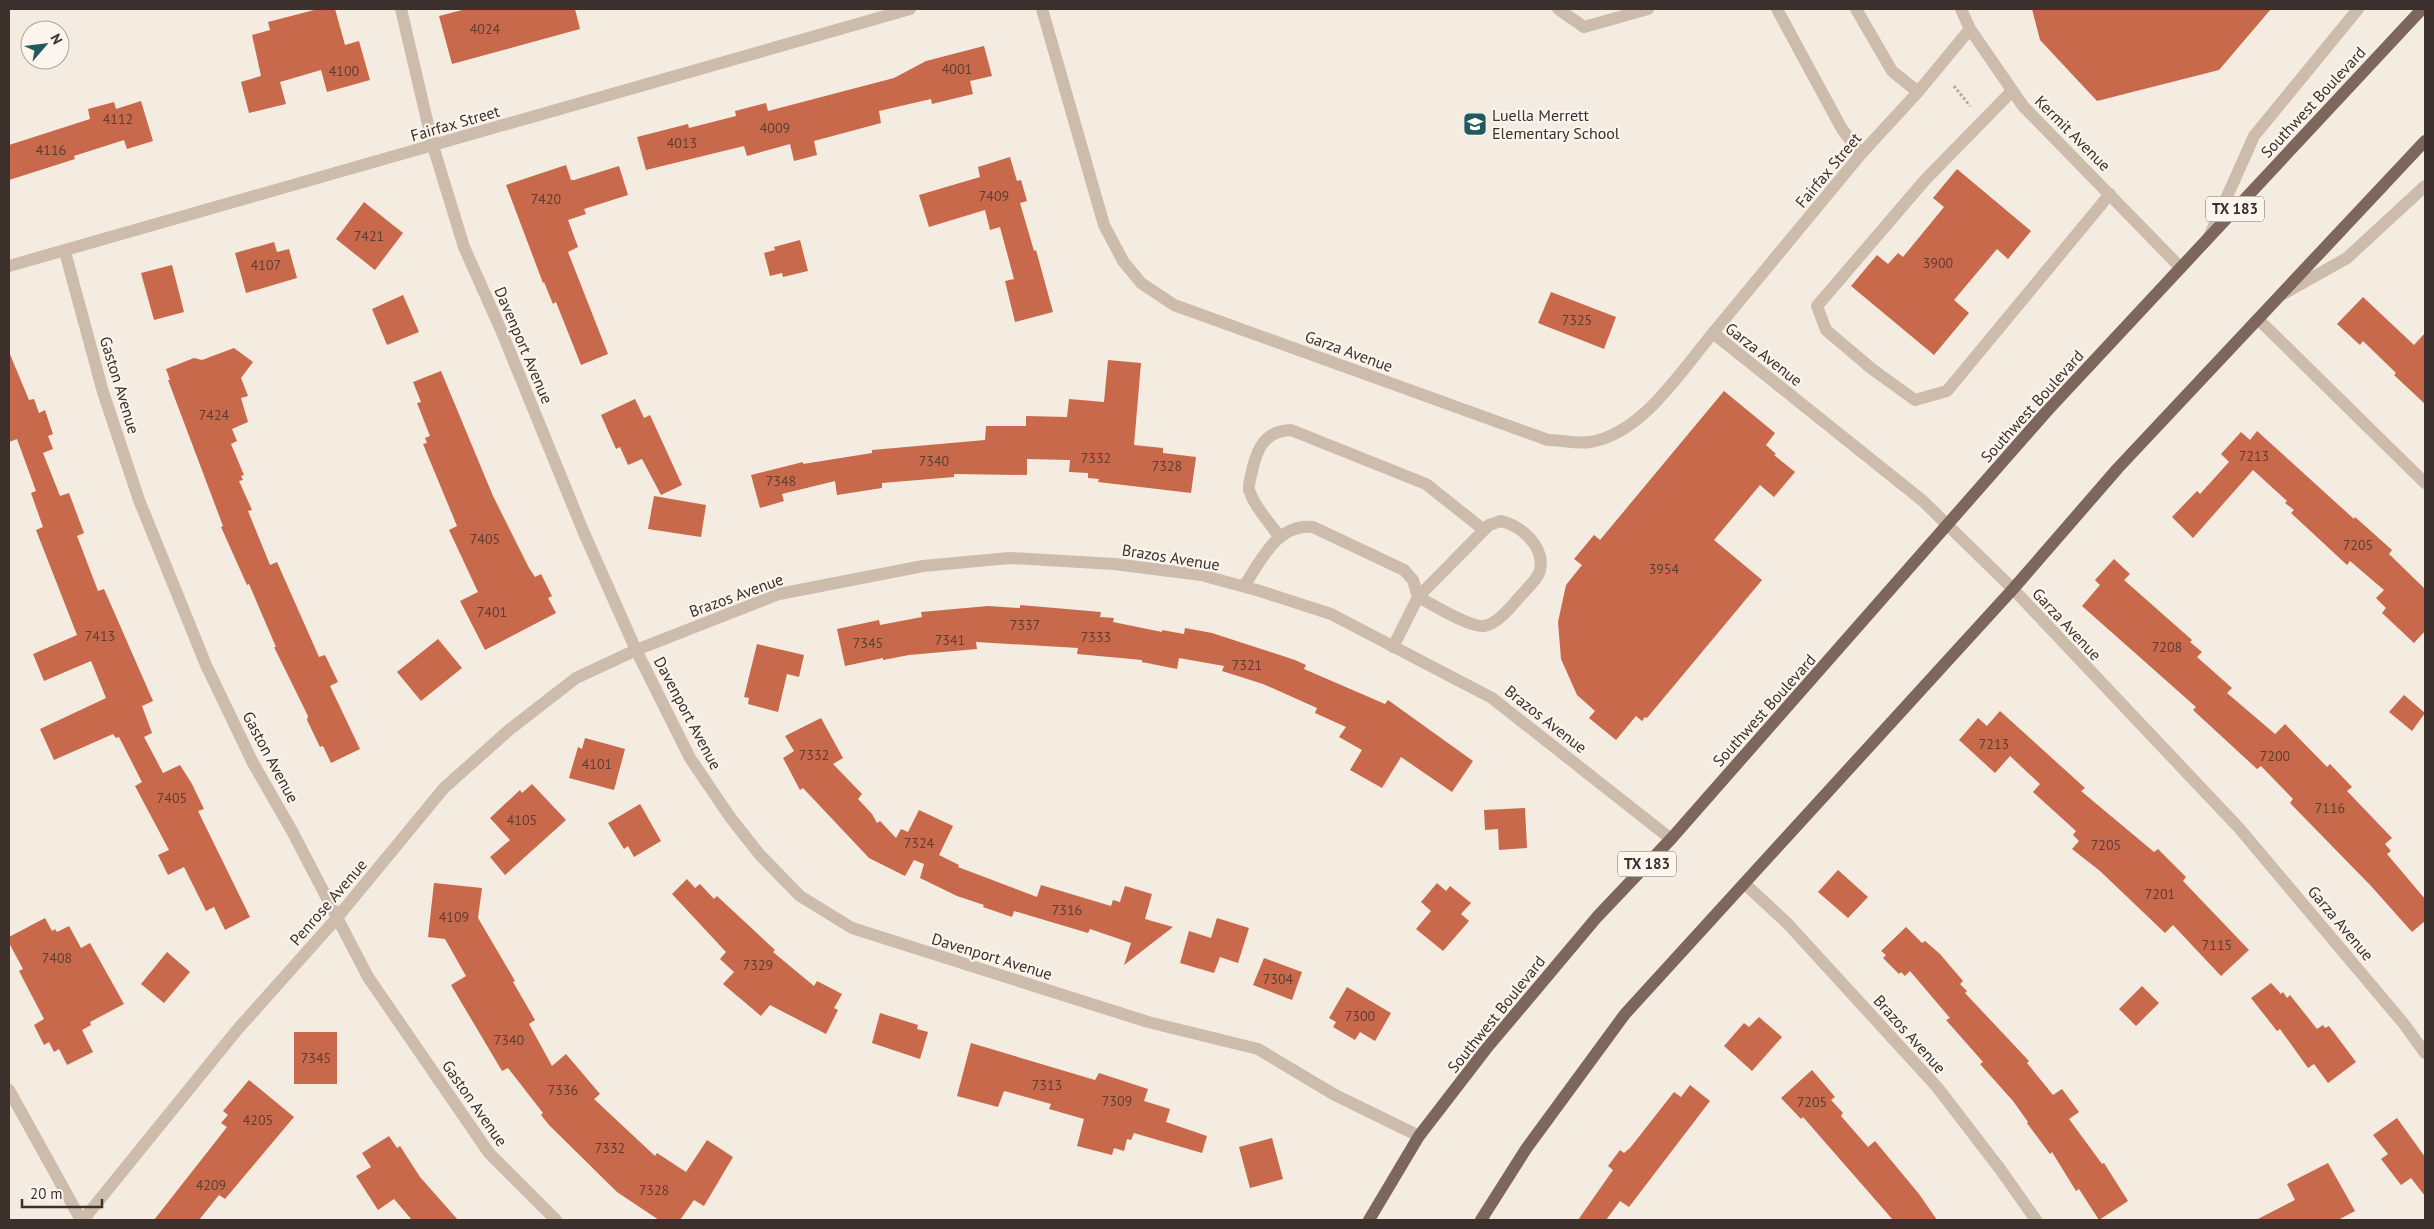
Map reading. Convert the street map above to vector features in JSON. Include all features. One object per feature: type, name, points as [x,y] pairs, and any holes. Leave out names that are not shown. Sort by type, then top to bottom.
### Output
[{"type":"main road","name":"Southwest Boulevard","points":[[1369,1220],[1419,1136],[1486,1049],[1597,917],[1671,839],[2048,410],[2422,9]]},
{"type":"main road","points":[[1481,1220],[1526,1149],[1625,1014],[2013,589],[2118,468],[2425,141]]},
{"type":"street","name":"Davenport Avenue","points":[[401,9],[433,146],[464,247],[501,330],[584,533],[636,650],[690,758],[730,818],[767,861],[800,896],[852,928],[940,958],[1148,1022],[1258,1049],[1335,1096],[1419,1136]]},
{"type":"street","name":"Fairfax Street","points":[[9,266],[65,252],[910,9]]},
{"type":"street","name":"Garza Avenue","points":[[1042,9],[1104,225],[1123,261],[1141,283],[1174,305],[1548,440],[1589,442],[1618,433],[1647,412],[1713,333],[1923,501],[2013,589],[2239,828],[2404,1024],[2425,1053]]},
{"type":"street","points":[[1558,9],[1584,27],[1648,9]]},
{"type":"street","points":[[1777,9],[1842,129],[1861,154]]},
{"type":"street","points":[[1856,9],[1892,71],[1918,92]]},
{"type":"street","name":"Kermit Avenue","points":[[1960,9],[1970,29],[2023,106],[2180,268]]},
{"type":"street","name":"Southwest Boulevard","points":[[2207,239],[2254,136],[2358,9]]},
{"type":"street","name":"Fairfax Street","points":[[1713,333],[1861,154],[1918,92],[1970,29]]},
{"type":"street","points":[[2012,90],[1925,180],[1816,306],[1826,330],[1872,369],[1915,400],[1947,391],[2110,194]]},
{"type":"street","points":[[2281,295],[2347,258],[2425,186]]},
{"type":"street","name":"Gaston Avenue","points":[[65,252],[103,392],[139,500],[206,666],[253,763],[292,831],[336,919],[368,977],[489,1153],[556,1220]]},
{"type":"street","points":[[2258,319],[2425,483]]},
{"type":"street","points":[[1278,536],[1255,503],[1248,487],[1257,450],[1270,436],[1281,431],[1291,430],[1426,484],[1484,530]]},
{"type":"street","points":[[1244,586],[1278,536],[1300,526],[1312,527],[1404,570],[1413,580],[1418,597],[1474,624],[1484,626],[1496,620],[1510,608],[1540,572],[1540,560],[1536,548],[1528,536],[1514,524],[1501,521],[1490,525],[1418,597],[1393,647]]},
{"type":"street","name":"Brazos Avenue","points":[[636,650],[779,594],[923,566],[1010,558],[1114,564],[1201,575],[1244,586],[1331,614],[1492,698],[1671,839]]},
{"type":"street","name":"Penrose Avenue","points":[[82,1220],[237,1030],[336,919],[444,788],[509,730],[576,678],[636,650]]},
{"type":"street","name":"Brazos Avenue","points":[[1745,884],[1788,924],[1936,1087],[2036,1220]]},
{"type":"street","points":[[9,1090],[82,1220]]},
{"type":"path","points":[[1954,86],[1970,106]]},
{"type":"building","points":[[318,9],[335,9],[345,45],[359,41],[370,80],[327,92],[321,70],[280,82],[286,104],[249,113],[241,82],[261,76],[252,35],[270,30],[268,22]]},
{"type":"building","points":[[466,9],[575,9],[580,29],[452,64],[439,16]]},
{"type":"building","points":[[2032,9],[2271,9],[2219,70],[2097,101],[2040,40]]},
{"type":"building","points":[[984,46],[992,76],[970,81],[973,94],[932,104],[931,99],[879,111],[881,123],[814,141],[817,155],[794,161],[790,144],[747,156],[744,146],[646,170],[637,137],[688,124],[689,128],[736,116],[735,111],[766,103],[768,111],[894,78],[926,61]]},
{"type":"building","points":[[141,101],[153,141],[127,149],[124,140],[74,156],[75,159],[9,180],[9,145],[90,119],[88,109],[114,102],[116,109]]},
{"type":"building","points":[[1010,157],[1017,181],[1021,180],[1027,201],[1020,203],[1034,251],[1036,250],[1053,312],[1015,322],[1005,281],[1014,279],[1000,227],[990,230],[985,210],[929,227],[919,195],[980,177],[978,167]]},
{"type":"building","points":[[566,165],[571,180],[619,166],[628,195],[584,209],[586,214],[568,220],[578,247],[568,252],[608,354],[581,365],[556,302],[553,304],[543,283],[506,185]]},
{"type":"building","points":[[1957,169],[2031,231],[2008,259],[1997,249],[1954,300],[1969,313],[1934,355],[1851,286],[1877,255],[1888,264],[1898,253],[1903,257],[1944,207],[1933,198]]},
{"type":"building","points":[[364,202],[403,233],[375,270],[336,239]]},
{"type":"building","points":[[800,240],[808,271],[783,277],[782,273],[770,276],[764,253],[775,250],[774,247]]},
{"type":"building","points":[[274,242],[277,252],[289,249],[297,278],[246,293],[235,253]]},
{"type":"building","points":[[172,265],[184,312],[154,320],[141,273]]},
{"type":"building","points":[[1551,292],[1616,317],[1604,349],[1538,323]]},
{"type":"building","points":[[403,295],[419,332],[387,345],[372,309]]},
{"type":"building","points":[[2363,297],[2414,345],[2425,333],[2425,404],[2394,375],[2396,373],[2363,341],[2360,345],[2337,324]]},
{"type":"building","points":[[234,348],[253,362],[241,378],[248,396],[241,398],[248,422],[232,429],[237,441],[231,444],[244,475],[241,476],[243,480],[239,481],[252,510],[248,511],[270,565],[277,562],[319,657],[325,655],[338,682],[330,686],[360,749],[331,763],[323,746],[320,747],[307,720],[308,716],[274,647],[276,647],[249,584],[247,585],[221,527],[223,526],[168,380],[170,380],[166,369],[194,358],[202,360]]},
{"type":"building","points":[[9,352],[29,400],[34,399],[39,413],[45,410],[53,434],[48,436],[53,449],[43,453],[60,496],[69,493],[84,533],[77,536],[98,591],[104,589],[153,701],[142,706],[152,733],[144,737],[163,773],[180,765],[192,784],[204,809],[198,811],[250,917],[225,930],[214,907],[206,911],[184,867],[168,875],[158,855],[169,850],[135,786],[142,782],[119,737],[116,738],[113,734],[54,760],[40,729],[106,698],[91,661],[44,681],[33,654],[77,635],[36,530],[43,527],[31,493],[36,491],[17,439],[9,442]]},
{"type":"building","points":[[1108,360],[1141,363],[1134,445],[1163,448],[1163,453],[1196,457],[1191,493],[1098,482],[1099,479],[1088,478],[1088,473],[1069,472],[1070,460],[1027,459],[1027,475],[954,474],[954,477],[882,483],[882,488],[837,495],[835,481],[782,494],[784,501],[760,508],[751,475],[803,462],[803,464],[872,453],[872,450],[985,440],[986,426],[1026,426],[1026,416],[1067,417],[1069,399],[1104,402]]},
{"type":"building","points":[[441,371],[493,496],[529,568],[535,577],[541,574],[552,596],[548,598],[556,613],[485,650],[460,601],[478,592],[449,530],[457,526],[423,444],[427,443],[425,438],[430,436],[417,403],[421,402],[413,382]]},
{"type":"building","points":[[1724,391],[1775,433],[1766,445],[1776,454],[1774,455],[1795,472],[1774,497],[1760,485],[1714,540],[1762,580],[1647,718],[1645,717],[1642,721],[1636,716],[1616,740],[1589,718],[1595,711],[1577,695],[1561,659],[1558,622],[1566,585],[1582,565],[1574,559],[1594,535],[1600,540]]},
{"type":"building","points":[[635,399],[644,418],[650,415],[682,485],[661,495],[642,459],[628,465],[620,447],[616,449],[601,415]]},
{"type":"building","points":[[2257,431],[2354,519],[2355,517],[2392,550],[2389,554],[2425,589],[2425,631],[2414,643],[2382,613],[2386,608],[2376,598],[2384,590],[2350,561],[2347,565],[2291,513],[2294,510],[2285,503],[2287,501],[2253,470],[2193,538],[2172,517],[2197,491],[2200,494],[2229,462],[2221,454],[2241,432],[2250,440]]},
{"type":"building","points":[[654,496],[706,505],[701,537],[648,529]]},
{"type":"building","points":[[2114,559],[2130,574],[2124,580],[2192,640],[2190,642],[2202,652],[2197,657],[2232,688],[2227,693],[2275,734],[2285,724],[2327,767],[2330,764],[2352,787],[2347,791],[2392,838],[2385,844],[2391,851],[2387,854],[2425,899],[2425,921],[2412,932],[2371,886],[2290,803],[2293,799],[2261,766],[2257,769],[2193,710],[2196,707],[2082,606],[2100,585],[2095,580]]},
{"type":"building","points":[[1020,605],[1101,612],[1100,617],[1114,618],[1113,622],[1162,632],[1162,630],[1184,634],[1185,628],[1212,633],[1295,660],[1306,665],[1304,669],[1385,704],[1388,700],[1473,761],[1452,792],[1401,757],[1382,788],[1350,770],[1362,750],[1339,737],[1346,727],[1315,713],[1317,708],[1263,684],[1222,671],[1224,666],[1179,658],[1177,669],[1142,662],[1142,660],[1077,654],[1078,648],[976,642],[977,649],[909,655],[883,660],[883,658],[845,666],[837,629],[879,620],[880,625],[922,617],[921,612],[988,606],[1020,608]]},
{"type":"building","points":[[438,639],[462,668],[421,701],[397,672]]},
{"type":"building","points":[[757,644],[804,655],[799,677],[787,674],[778,712],[748,704],[749,698],[744,697]]},
{"type":"building","points":[[2404,695],[2425,713],[2412,731],[2389,712]]},
{"type":"building","points":[[2000,711],[2085,788],[2081,791],[2154,852],[2158,849],[2186,877],[2183,881],[2249,950],[2221,976],[2173,925],[2165,933],[2100,871],[2072,849],[2079,841],[2073,835],[2076,831],[2033,792],[2040,784],[2010,756],[1995,773],[1959,740],[1978,718],[1987,726]]},
{"type":"building","points":[[821,718],[843,758],[833,764],[862,794],[858,799],[872,814],[877,823],[880,821],[896,838],[901,829],[908,832],[919,810],[953,826],[939,855],[959,865],[958,867],[1037,897],[1041,885],[1111,906],[1113,900],[1120,902],[1125,886],[1152,894],[1145,919],[1173,927],[1124,965],[1131,943],[1090,929],[1088,933],[1014,911],[1012,917],[957,896],[920,878],[924,864],[914,860],[905,876],[869,858],[803,788],[800,790],[783,758],[794,751],[785,736]]},
{"type":"building","points":[[585,738],[625,749],[614,790],[569,778],[578,747],[582,749]]},
{"type":"building","points":[[532,784],[566,820],[505,875],[490,857],[510,840],[490,818],[520,790],[522,793]]},
{"type":"building","points":[[640,804],[661,841],[634,857],[628,846],[624,849],[608,823]]},
{"type":"building","points":[[1525,808],[1527,848],[1499,850],[1498,829],[1485,830],[1484,810]]},
{"type":"building","points":[[1838,870],[1868,897],[1848,918],[1818,892]]},
{"type":"building","points":[[687,879],[695,888],[700,884],[714,899],[717,896],[775,950],[773,952],[814,986],[817,981],[842,994],[834,1008],[838,1010],[826,1034],[770,1005],[761,1016],[723,984],[734,972],[720,959],[726,952],[672,894]]},
{"type":"building","points":[[434,883],[482,888],[478,918],[515,981],[513,982],[535,1020],[529,1024],[552,1066],[566,1054],[600,1094],[594,1099],[655,1156],[657,1153],[686,1172],[707,1140],[733,1157],[704,1206],[694,1200],[680,1220],[659,1220],[617,1192],[549,1125],[541,1115],[543,1113],[508,1068],[502,1071],[451,985],[466,976],[445,939],[428,937]]},
{"type":"building","points":[[1437,883],[1446,891],[1450,886],[1471,903],[1461,914],[1469,921],[1443,951],[1416,929],[1431,911],[1421,902]]},
{"type":"building","points":[[45,918],[52,931],[55,929],[57,932],[69,926],[81,948],[90,943],[124,1004],[90,1022],[91,1025],[82,1030],[93,1052],[67,1065],[59,1049],[54,1052],[49,1042],[44,1045],[34,1025],[44,1019],[19,971],[23,969],[9,943],[9,937]]},
{"type":"building","points":[[1217,918],[1249,928],[1238,963],[1220,957],[1214,973],[1180,963],[1189,931],[1211,938]]},
{"type":"building","points":[[1906,927],[1922,943],[1925,941],[1940,954],[1963,981],[1960,984],[1967,991],[1965,993],[2029,1061],[2027,1063],[2053,1095],[2062,1089],[2079,1112],[2069,1119],[2102,1164],[2104,1163],[2128,1201],[2099,1220],[2079,1189],[2076,1191],[2052,1152],[2050,1154],[2013,1101],[1980,1064],[1983,1062],[1946,1020],[1950,1018],[1910,971],[1905,976],[1901,972],[1899,974],[1883,958],[1886,955],[1881,951]]},
{"type":"building","points":[[167,952],[190,972],[164,1003],[141,984]]},
{"type":"building","points":[[1264,958],[1302,972],[1292,1000],[1253,985]]},
{"type":"building","points":[[2271,983],[2281,994],[2283,992],[2287,998],[2290,995],[2317,1029],[2323,1025],[2325,1028],[2329,1026],[2356,1062],[2328,1083],[2314,1064],[2308,1068],[2280,1029],[2277,1031],[2251,998]]},
{"type":"building","points":[[2142,986],[2159,1003],[2136,1026],[2119,1009]]},
{"type":"building","points":[[1347,987],[1391,1013],[1375,1041],[1360,1032],[1355,1040],[1333,1027],[1336,1022],[1329,1018]]},
{"type":"building","points":[[880,1013],[918,1025],[917,1029],[928,1032],[920,1059],[872,1043]]},
{"type":"building","points":[[1759,1017],[1782,1037],[1752,1071],[1724,1046],[1744,1023],[1749,1027]]},
{"type":"building","points":[[294,1032],[337,1032],[337,1084],[294,1084]]},
{"type":"building","points":[[971,1043],[1095,1080],[1099,1073],[1148,1089],[1144,1101],[1170,1109],[1166,1122],[1207,1136],[1202,1153],[1134,1133],[1131,1140],[1127,1139],[1124,1151],[1114,1148],[1112,1155],[1077,1146],[1084,1119],[1049,1109],[1051,1104],[1004,1091],[998,1107],[957,1096]]},
{"type":"building","points":[[1812,1070],[1835,1097],[1831,1100],[1843,1113],[1841,1116],[1868,1147],[1875,1141],[1919,1194],[1937,1220],[1893,1220],[1803,1117],[1801,1119],[1781,1098]]},
{"type":"building","points":[[249,1080],[294,1117],[225,1199],[219,1195],[199,1220],[154,1220],[227,1127],[221,1123],[228,1115],[223,1111]]},
{"type":"building","points":[[1690,1085],[1710,1101],[1629,1207],[1620,1201],[1606,1220],[1578,1220],[1613,1170],[1608,1166],[1620,1150],[1624,1153],[1630,1148],[1674,1092],[1681,1097]]},
{"type":"building","points":[[2397,1118],[2425,1157],[2425,1196],[2411,1178],[2401,1185],[2381,1159],[2388,1154],[2373,1135]]},
{"type":"building","points":[[389,1136],[397,1148],[400,1146],[420,1177],[458,1220],[412,1220],[394,1199],[378,1210],[356,1176],[371,1167],[362,1153]]},
{"type":"building","points":[[1272,1138],[1283,1179],[1250,1188],[1239,1147]]},
{"type":"building","points":[[2328,1163],[2355,1211],[2338,1220],[2256,1220],[2295,1200],[2287,1184]]},
{"type":"place","name":"Luella Merrett Elementary School","points":[[1475,124]]}]
